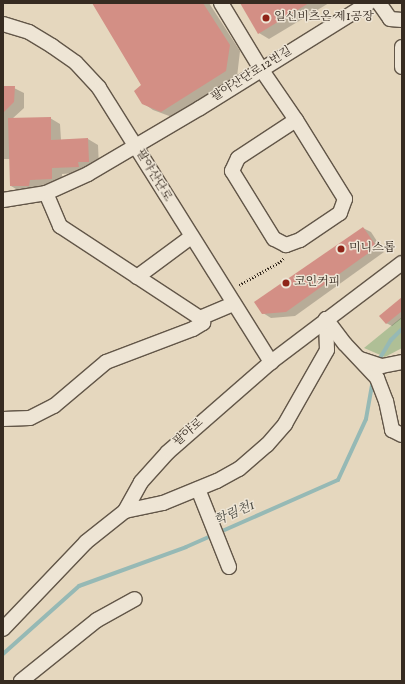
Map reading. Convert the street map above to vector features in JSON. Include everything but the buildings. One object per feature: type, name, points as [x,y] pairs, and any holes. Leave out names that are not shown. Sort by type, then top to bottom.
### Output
[{"type":"street","points":[[221,3],[262,69],[296,120],[342,193],[345,203],[340,213],[300,240],[286,245],[274,239],[232,171],[238,158],[296,120]]},
{"type":"street","name":"팔야산단로12번길","points":[[3,200],[46,193],[66,185],[135,146],[369,3]]},
{"type":"street","points":[[379,3],[390,20],[402,20]]},
{"type":"street","name":"팔야산단로","points":[[3,24],[29,32],[76,63],[99,88],[191,238],[271,362]]},
{"type":"street","points":[[402,47],[402,67]]},
{"type":"street","points":[[3,419],[30,418],[54,406],[106,362],[193,329],[203,323],[200,318],[81,238],[60,226],[46,193]]},
{"type":"street","points":[[137,277],[191,238]]},
{"type":"street","name":"팔야로","points":[[3,629],[86,542],[125,511],[141,482],[168,452],[271,362],[402,263]]},
{"type":"street","points":[[200,318],[233,304]]},
{"type":"street","points":[[326,319],[360,359],[380,372],[392,430],[402,435]]},
{"type":"street","points":[[125,511],[163,503],[198,489],[239,469],[267,445],[285,424],[327,350],[326,319]]},
{"type":"street","points":[[380,372],[402,362]]},
{"type":"street","points":[[198,489],[227,561]]},
{"type":"street","points":[[21,681],[97,620],[135,599]]},
{"type":"path","points":[[225,292],[278,263],[300,240]]},
{"type":"green space","points":[[402,317],[402,348],[385,357],[364,348]]},
{"type":"waterway","name":"학림천1","points":[[377,363],[391,340],[402,329]]},
{"type":"waterway","name":"학림천1","points":[[3,654],[79,586],[186,547],[338,480],[366,419],[373,381]]},
{"type":"place","name":"일신비츠온 제1공장","points":[[266,18]]},
{"type":"place","name":"미니스톱","points":[[341,249]]},
{"type":"place","name":"코인커피","points":[[286,283]]}]
